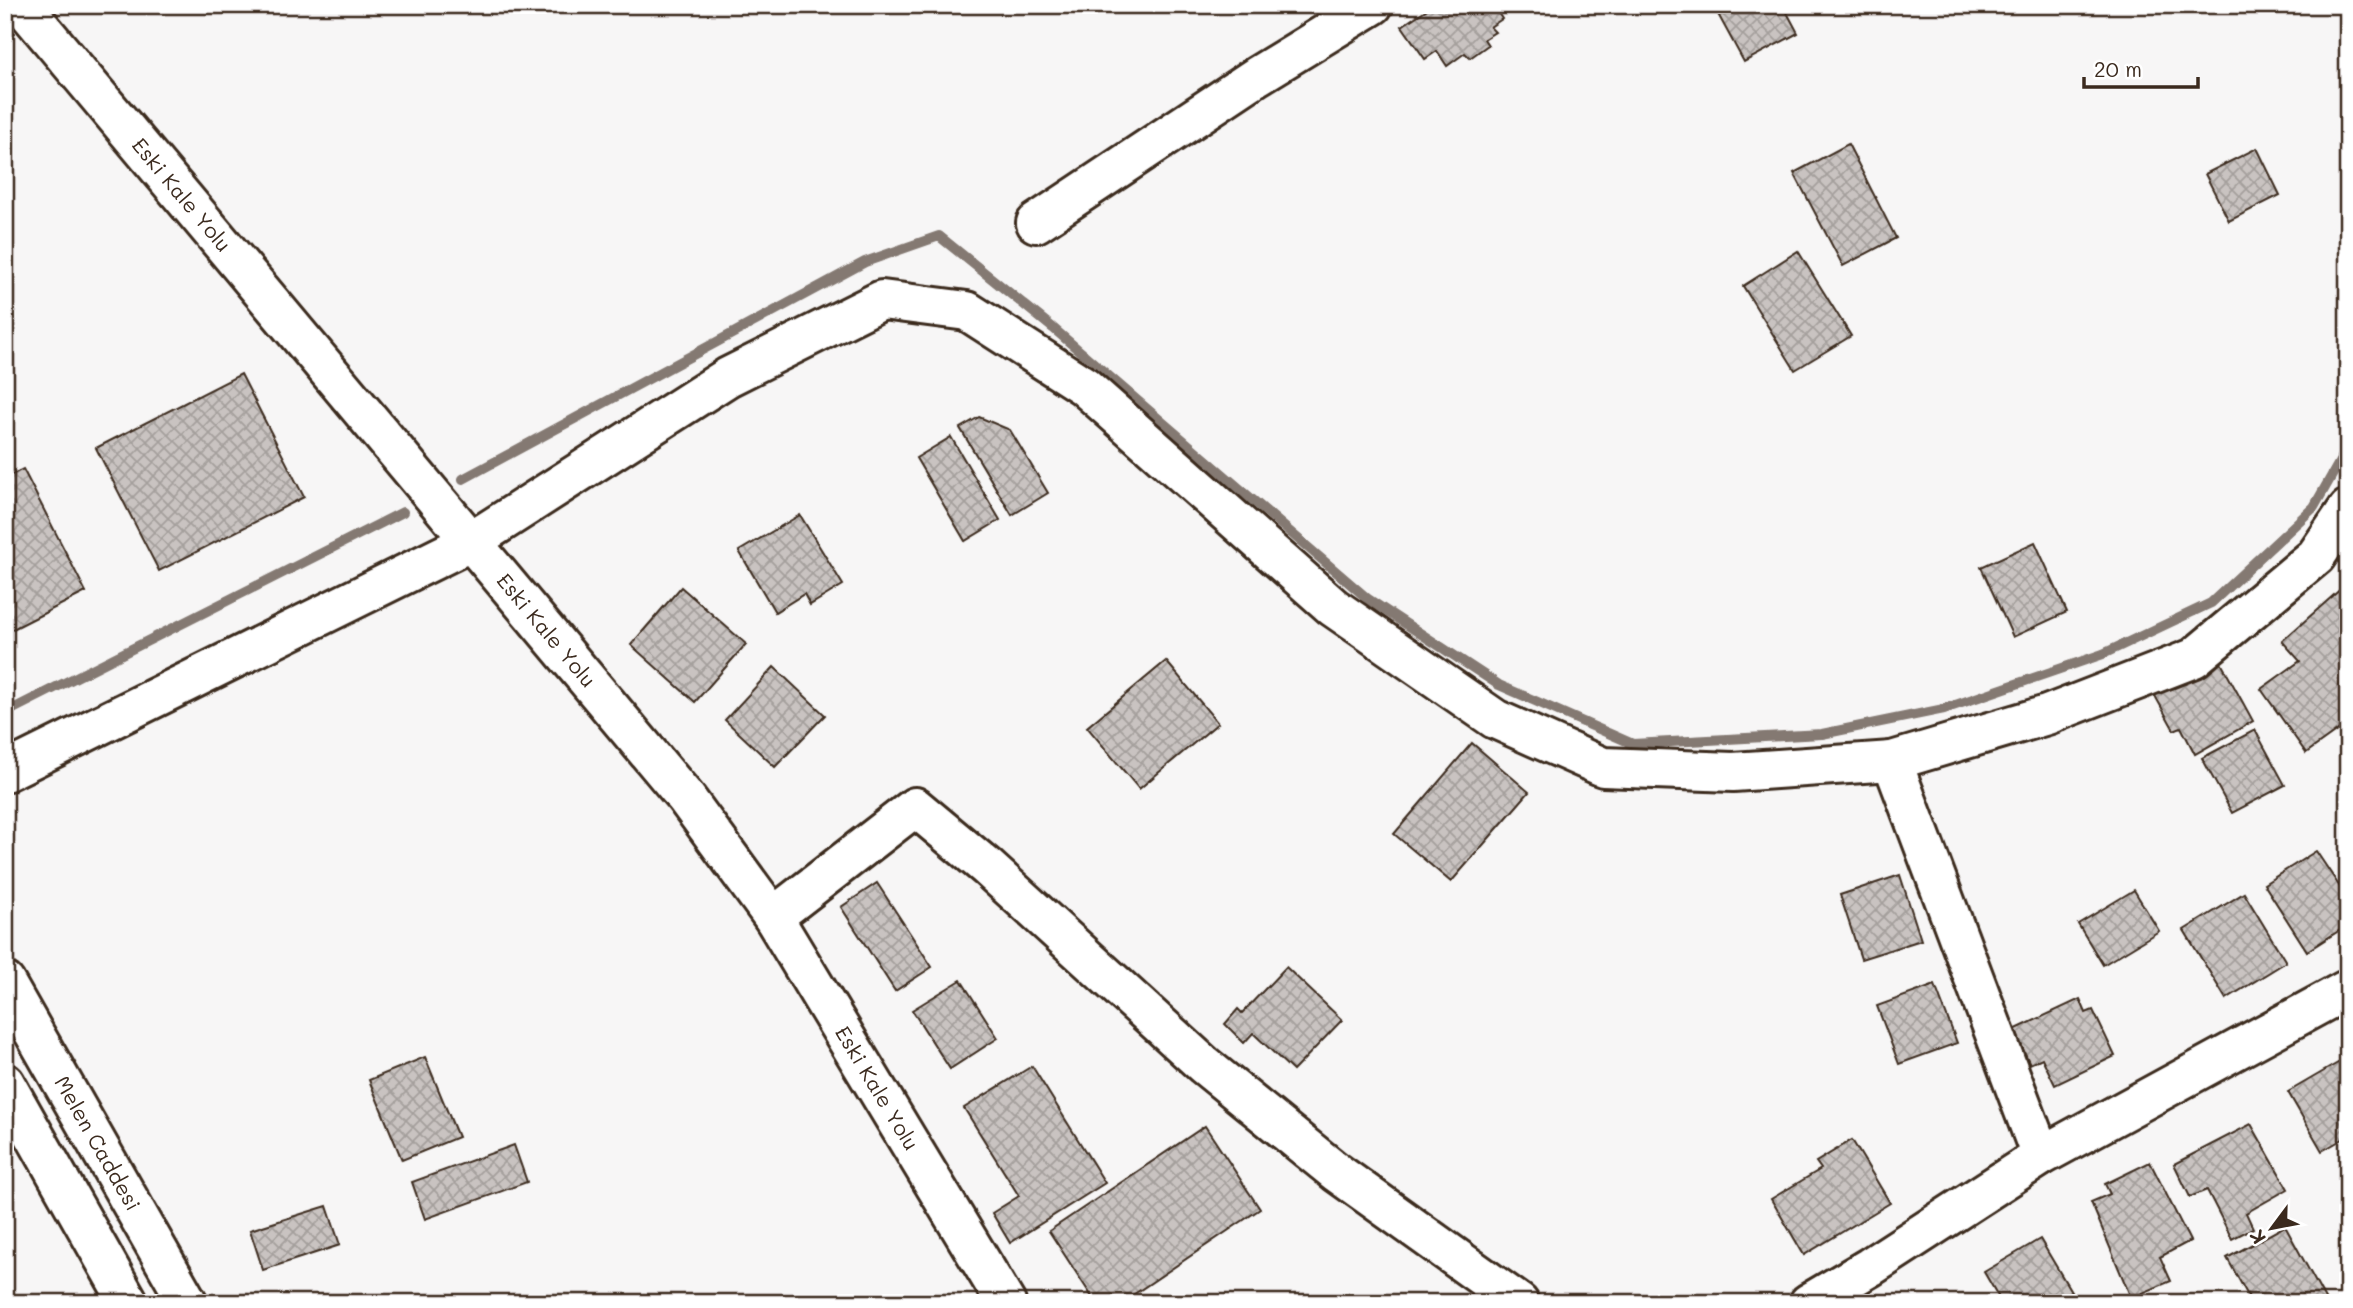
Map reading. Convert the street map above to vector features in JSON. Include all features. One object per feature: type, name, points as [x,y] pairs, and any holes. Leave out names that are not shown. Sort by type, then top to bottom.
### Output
[{"type":"street","name":"Eski Kale Yolu","points":[[22,5],[39,29],[686,798],[772,917],[1006,1303]]},
{"type":"street","points":[[1036,223],[1257,76],[1373,5]]},
{"type":"street","points":[[5,772],[472,541],[729,377],[882,300],[967,311],[1084,386],[1334,607],[1495,719],[1603,766],[1732,772],[1892,761],[2047,715],[2194,658],[2316,556],[2348,509]]},
{"type":"street","points":[[1892,761],[2041,1156]]},
{"type":"street","points":[[772,917],[915,807],[987,867],[1204,1065],[1336,1172],[1520,1303]]},
{"type":"street","name":"Melen Caddesi","points":[[5,982],[188,1303]]},
{"type":"street","points":[[1809,1303],[1870,1268],[2041,1156],[2348,989]]},
{"type":"street","points":[[5,1083],[129,1303]]},
{"type":"building","points":[[1433,5],[1493,5],[1502,19],[1490,27],[1495,32],[1484,39],[1488,45],[1470,58],[1465,53],[1447,66],[1437,51],[1425,59],[1402,26]]},
{"type":"building","points":[[1713,5],[1783,5],[1798,33],[1744,62]]},
{"type":"building","points":[[1848,144],[1896,238],[1843,266],[1794,173]]},
{"type":"building","points":[[2257,148],[2280,195],[2229,221],[2205,174]]},
{"type":"building","points":[[1798,251],[1851,336],[1795,370],[1743,286]]},
{"type":"building","points":[[241,374],[304,497],[159,571],[96,448]]},
{"type":"building","points":[[979,417],[1010,430],[1048,493],[1012,515],[960,428]]},
{"type":"building","points":[[951,437],[1000,520],[965,541],[916,458]]},
{"type":"building","points":[[23,469],[86,592],[5,633],[5,478]]},
{"type":"building","points":[[800,515],[843,585],[810,605],[804,594],[775,612],[739,551]]},
{"type":"building","points":[[2035,542],[2067,612],[2013,637],[1981,567]]},
{"type":"building","points":[[681,587],[746,644],[695,702],[631,645]]},
{"type":"building","points":[[2343,587],[2348,593],[2348,676],[2345,679],[2348,684],[2348,723],[2306,753],[2261,689],[2300,661],[2282,641]]},
{"type":"building","points":[[2219,659],[2253,721],[2195,754],[2181,727],[2174,730],[2154,694]]},
{"type":"building","points":[[1166,661],[1218,723],[1139,789],[1087,727]]},
{"type":"building","points":[[774,667],[825,715],[775,767],[725,720]]},
{"type":"building","points":[[2255,730],[2285,785],[2232,813],[2202,758]]},
{"type":"building","points":[[1472,743],[1529,792],[1451,882],[1394,834]]},
{"type":"building","points":[[2316,851],[2348,899],[2348,925],[2307,951],[2264,884]]},
{"type":"building","points":[[1900,875],[1921,940],[1861,959],[1840,895]]},
{"type":"building","points":[[877,883],[932,967],[895,991],[841,907]]},
{"type":"building","points":[[2134,890],[2159,931],[2103,965],[2078,924]]},
{"type":"building","points":[[2244,893],[2286,962],[2226,999],[2184,930]]},
{"type":"building","points":[[1286,967],[1342,1020],[1293,1071],[1253,1033],[1244,1043],[1225,1024],[1238,1009],[1242,1013]]},
{"type":"building","points":[[961,980],[998,1038],[950,1069],[912,1010]]},
{"type":"building","points":[[1935,985],[1957,1043],[1899,1064],[1877,1006]]},
{"type":"building","points":[[2080,999],[2086,1013],[2093,1010],[2115,1056],[2055,1085],[2042,1058],[2030,1064],[2014,1030]]},
{"type":"building","points":[[425,1057],[458,1137],[402,1160],[369,1080]]},
{"type":"building","points":[[2343,1060],[2348,1068],[2348,1136],[2322,1151],[2288,1092]]},
{"type":"building","points":[[1032,1066],[1105,1183],[1010,1243],[992,1213],[1019,1196],[964,1108]]},
{"type":"building","points":[[2251,1124],[2288,1189],[2246,1213],[2253,1228],[2232,1239],[2207,1190],[2190,1197],[2174,1164]]},
{"type":"building","points":[[1205,1126],[1260,1209],[1121,1303],[1096,1303],[1049,1231]]},
{"type":"building","points":[[1852,1140],[1890,1203],[1804,1255],[1771,1199],[1821,1169],[1816,1162]]},
{"type":"building","points":[[514,1145],[527,1182],[425,1219],[412,1182]]},
{"type":"building","points":[[2150,1162],[2190,1241],[2160,1257],[2171,1281],[2131,1298],[2091,1202],[2110,1194],[2105,1184]]},
{"type":"building","points":[[327,1206],[340,1245],[263,1270],[250,1230]]},
{"type":"building","points":[[2285,1226],[2327,1303],[2252,1303],[2227,1258]]},
{"type":"building","points":[[2040,1239],[2078,1303],[2002,1303],[1984,1272]]},
{"type":"waterway","points":[[463,479],[865,262],[939,236],[1053,328],[1368,599],[1499,685],[1633,744],[1822,734],[1944,709],[2103,654],[2211,603],[2314,507],[2348,447]]},
{"type":"waterway","points":[[5,713],[403,512]]}]
